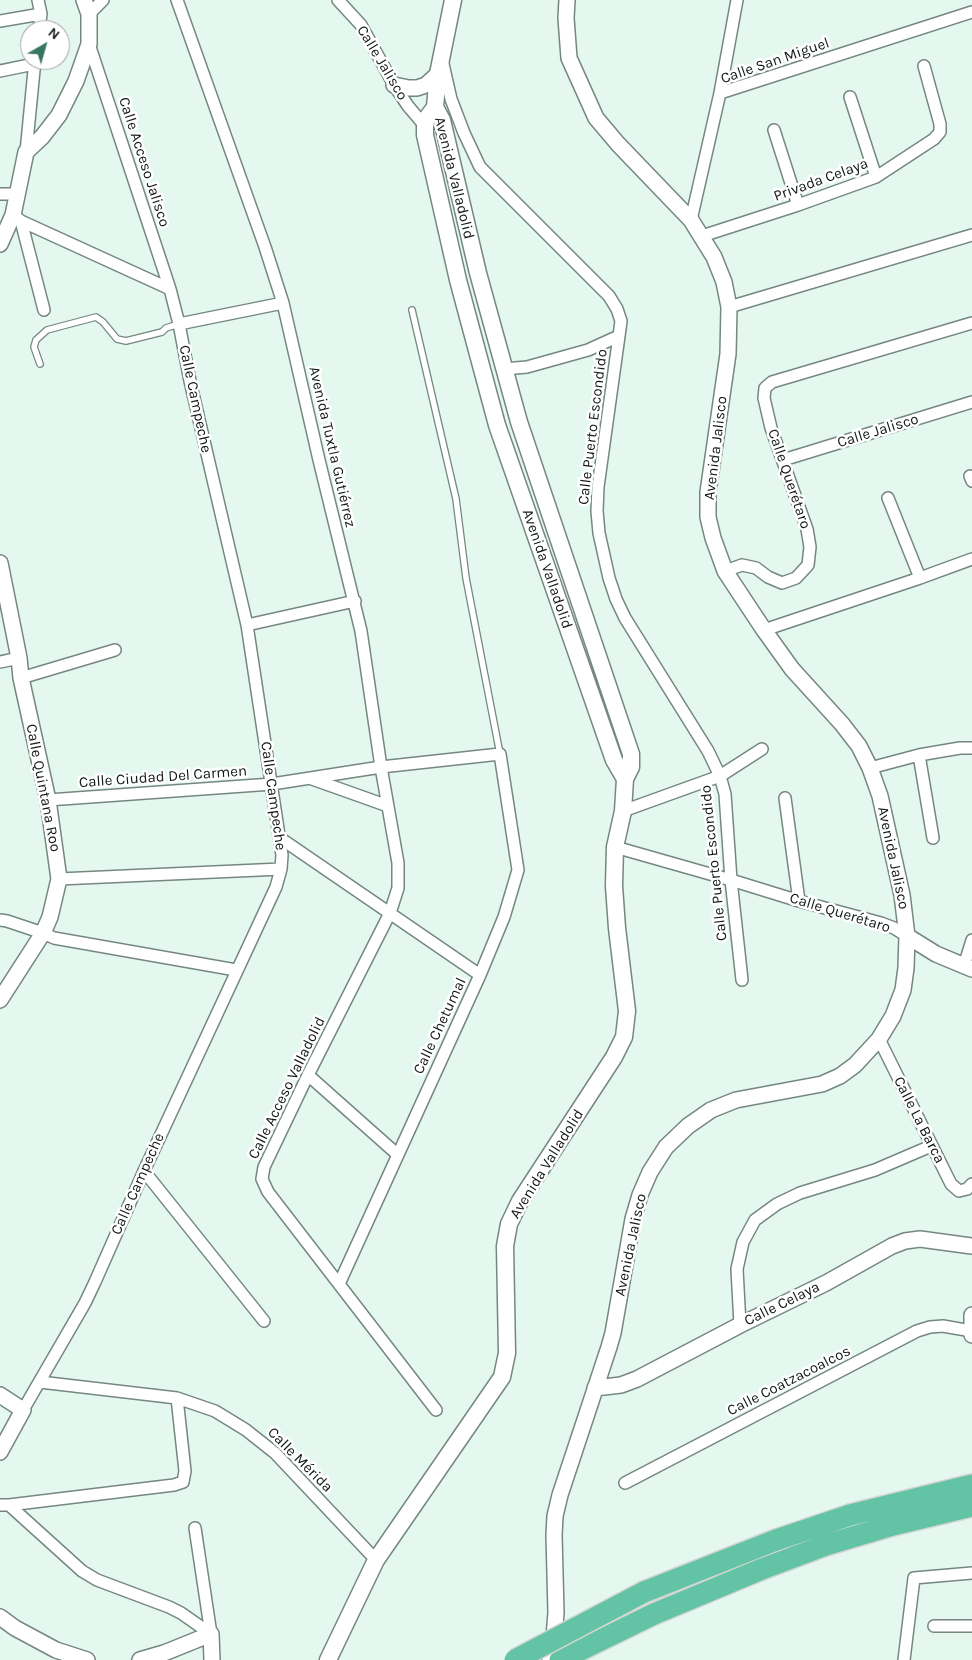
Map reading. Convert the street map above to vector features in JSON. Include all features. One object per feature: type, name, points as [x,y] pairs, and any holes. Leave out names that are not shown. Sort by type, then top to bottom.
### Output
[{"type":"highway","points":[[515,1660],[644,1592],[776,1540],[850,1515],[972,1485]]},
{"type":"highway","points":[[560,1660],[654,1614],[762,1569],[826,1545],[893,1525],[972,1506]]},
{"type":"main road","points":[[435,107],[440,66],[453,0]]},
{"type":"main road","name":"Avenida Valladolid","points":[[328,1660],[376,1560],[502,1377],[508,1353],[505,1246],[509,1224],[520,1201],[599,1082],[624,1037],[628,1011],[616,911],[614,847],[623,812],[625,779],[630,767],[631,754],[519,422],[478,273],[442,120],[435,107],[425,126],[425,134],[458,280],[497,425],[614,760],[625,779]]},
{"type":"street","points":[[38,0],[40,20]]},
{"type":"street","points":[[26,152],[42,137],[59,116],[76,81],[89,44],[86,7],[103,0]]},
{"type":"street","name":"Avenida Tuxtla Gutiérrez","points":[[177,0],[265,247],[283,303],[319,460],[355,601],[398,863],[398,888],[390,913]]},
{"type":"street","name":"Calle Jalisco","points":[[338,0],[361,26],[394,85],[425,126]]},
{"type":"street","name":"Avenida Jalisco","points":[[550,1660],[556,1613],[555,1516],[560,1495],[613,1333],[633,1219],[640,1195],[650,1172],[666,1147],[688,1126],[711,1110],[736,1100],[822,1084],[840,1076],[855,1065],[878,1039],[893,1016],[902,990],[906,968],[907,936],[902,895],[880,796],[870,768],[859,746],[842,724],[792,669],[764,630],[725,570],[713,538],[708,517],[708,492],[728,354],[729,307],[724,282],[714,257],[691,220],[618,144],[596,118],[569,58],[566,18],[567,0]]},
{"type":"street","points":[[720,93],[737,0]]},
{"type":"street","name":"Calle San Miguel","points":[[691,220],[720,93],[972,12]]},
{"type":"street","points":[[0,21],[41,14]]},
{"type":"street","name":"Calle Acceso Jalisco","points":[[89,44],[170,289]]},
{"type":"street","points":[[0,71],[20,66]]},
{"type":"street","points":[[394,85],[409,88],[418,88],[426,85],[440,66]]},
{"type":"street","name":"Calle Puerto Escondido","points":[[440,66],[464,133],[480,167],[618,308],[621,321],[598,495],[599,532],[609,578],[625,618],[708,751],[720,776],[725,794],[731,880],[742,980]]},
{"type":"street","name":"Privada Celaya","points":[[702,236],[876,177],[934,139],[940,132],[940,124],[924,66]]},
{"type":"street","points":[[0,244],[11,217],[26,152],[33,70]]},
{"type":"street","points":[[850,97],[876,177]]},
{"type":"street","points":[[774,130],[798,205]]},
{"type":"street","points":[[0,194],[17,194]]},
{"type":"street","points":[[11,217],[170,289]]},
{"type":"street","points":[[11,217],[44,310]]},
{"type":"street","points":[[729,307],[972,235]]},
{"type":"street","name":"Calle Campeche","points":[[0,1452],[89,1296],[144,1171],[276,887],[281,869],[280,838],[247,625],[170,289]]},
{"type":"street","points":[[178,324],[283,303]]},
{"type":"street","name":"Calle Querétaro","points":[[725,570],[742,565],[756,568],[768,577],[782,583],[796,578],[808,564],[810,546],[807,529],[771,428],[764,398],[765,388],[772,382],[972,323]]},
{"type":"street","points":[[504,369],[527,368],[588,350],[619,336]]},
{"type":"street","name":"Calle Jalisco","points":[[783,460],[972,402]]},
{"type":"street","points":[[888,498],[920,578]]},
{"type":"street","points":[[764,630],[972,559]]},
{"type":"street","name":"Calle Quintana Roo","points":[[0,563],[19,658],[20,678],[48,800],[59,879],[50,917],[0,1000]]},
{"type":"street","points":[[247,625],[355,601]]},
{"type":"street","points":[[20,678],[115,650]]},
{"type":"street","points":[[0,662],[19,658]]},
{"type":"street","points":[[870,768],[919,755],[960,748],[972,748]]},
{"type":"street","points":[[623,812],[720,776],[762,749]]},
{"type":"street","points":[[480,974],[504,917],[518,870],[500,754]]},
{"type":"street","name":"Calle Ciudad Del Carmen","points":[[48,800],[272,784],[381,767],[500,754]]},
{"type":"street","points":[[919,755],[933,838]]},
{"type":"street","points":[[310,779],[388,806]]},
{"type":"street","points":[[785,798],[799,901]]},
{"type":"street","name":"Calle Chetumal","points":[[280,838],[480,974],[339,1284]]},
{"type":"street","name":"Calle Querétaro","points":[[614,847],[881,923],[894,928],[936,954],[968,967]]},
{"type":"street","points":[[59,879],[281,869]]},
{"type":"street","name":"Calle Acceso Valladolid","points":[[390,913],[264,1166],[262,1179],[268,1192],[436,1410]]},
{"type":"street","points":[[0,920],[54,938],[236,970]]},
{"type":"street","points":[[968,967],[972,940]]},
{"type":"street","name":"Calle La Barca","points":[[878,1039],[951,1184],[959,1191],[970,1187]]},
{"type":"street","points":[[308,1075],[398,1155]]},
{"type":"street","points":[[740,1325],[737,1269],[743,1242],[755,1220],[777,1204],[800,1193],[875,1170],[932,1146]]},
{"type":"street","points":[[144,1171],[264,1321]]},
{"type":"street","name":"Calle Celaya","points":[[595,1388],[621,1385],[638,1380],[740,1325],[826,1283],[892,1246],[905,1241],[920,1239],[972,1246]]},
{"type":"street","points":[[972,1315],[972,1332]]},
{"type":"street","name":"Calle Coatzacoalcos","points":[[625,1482],[917,1331],[930,1326],[943,1326],[972,1332]]},
{"type":"street","name":"Calle Mérida","points":[[40,1382],[177,1398],[214,1412],[246,1430],[275,1453],[376,1560]]},
{"type":"street","points":[[0,1395],[23,1410]]},
{"type":"street","points":[[4,1505],[174,1485],[183,1482],[185,1471],[177,1398]]},
{"type":"street","points":[[4,1505],[82,1571],[97,1580],[169,1607],[211,1634]]},
{"type":"street","points":[[194,1528],[211,1634],[212,1660]]},
{"type":"street","points":[[904,1660],[914,1578],[972,1573]]},
{"type":"street","points":[[0,1618],[56,1650],[87,1660]]},
{"type":"street","points":[[934,1626],[972,1626]]},
{"type":"street","points":[[140,1660],[164,1653],[211,1634]]},
{"type":"lane","points":[[412,310],[456,499],[466,578],[500,754]]},
{"type":"lane","points":[[40,364],[34,347],[36,340],[47,330],[96,317],[103,322],[117,339],[126,341],[162,332],[166,328],[178,324]]}]
